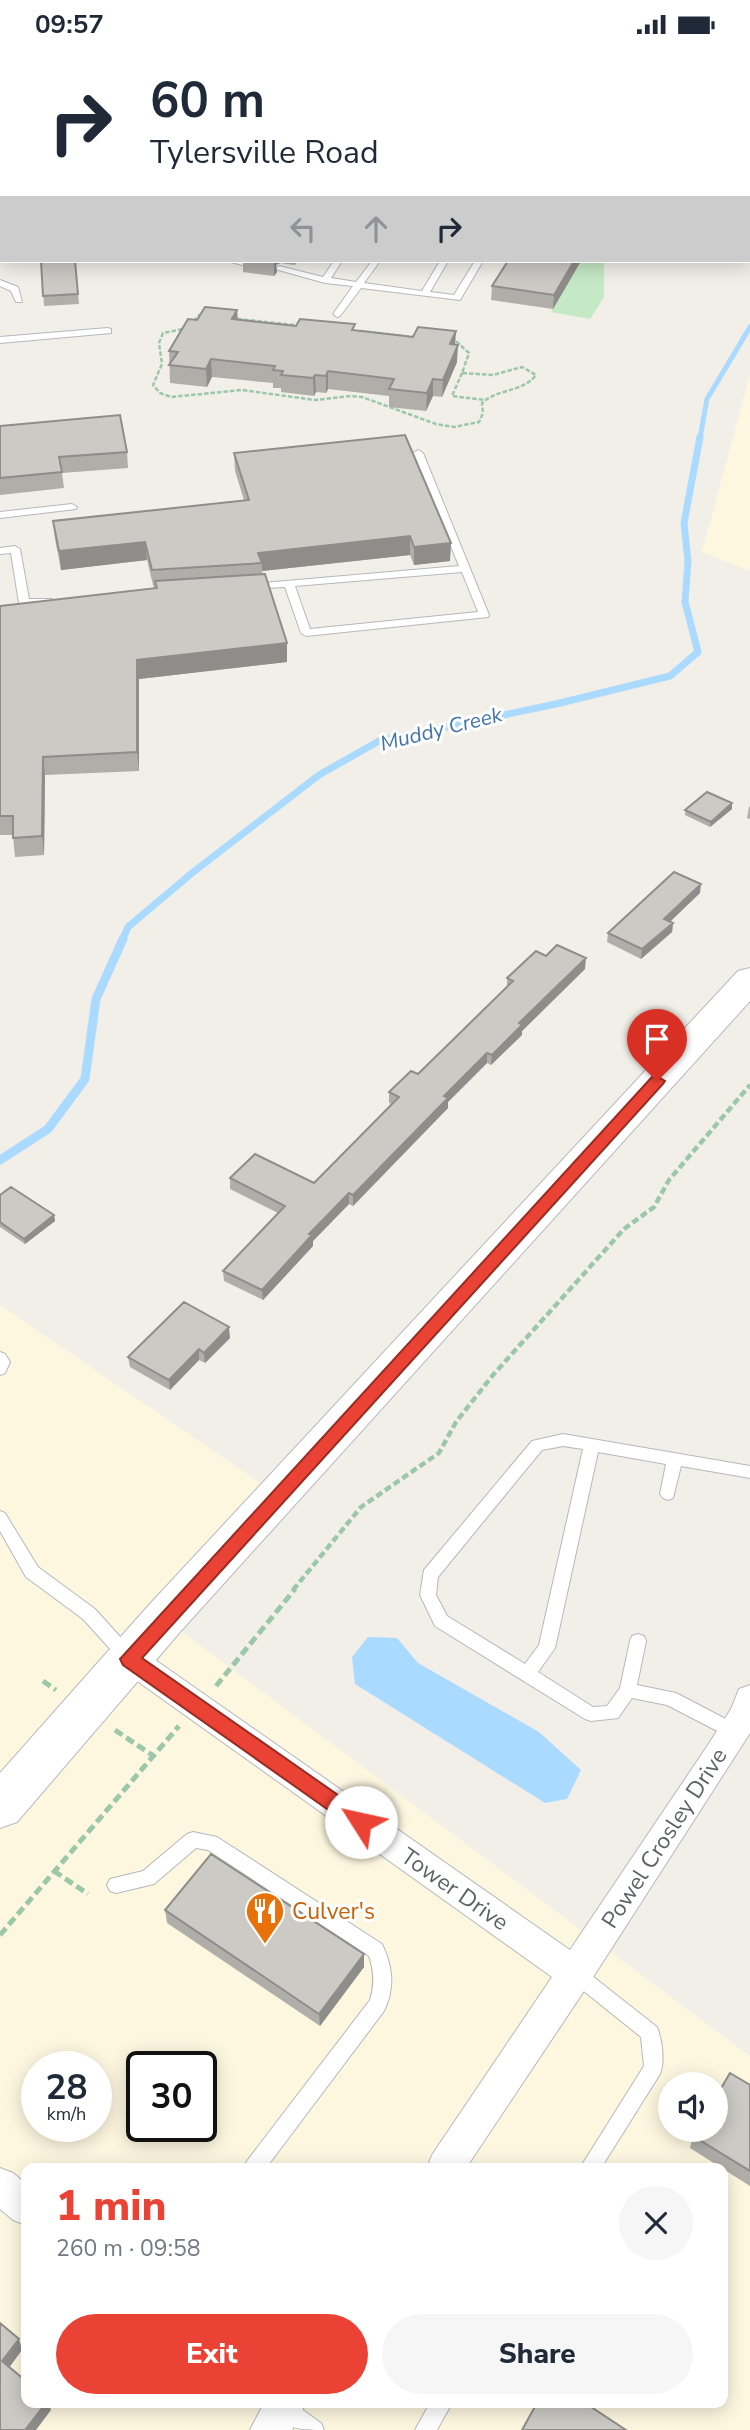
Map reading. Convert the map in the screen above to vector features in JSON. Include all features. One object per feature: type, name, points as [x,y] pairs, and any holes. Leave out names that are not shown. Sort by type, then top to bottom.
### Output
[{"type":"main road","points":[[0,1807],[130,1659],[750,979]]},
{"type":"street","name":"Tower Drive","points":[[130,1659],[576,1974]]},
{"type":"street","name":"Powel Crosley Drive","points":[[576,1974],[745,1714],[750,1698]]},
{"type":"street","points":[[448,2163],[576,1974]]},
{"type":"street","points":[[0,2186],[21,2203]]},
{"type":"lane","points":[[243,263],[249,264]]},
{"type":"lane","points":[[325,280],[337,263]]},
{"type":"lane","points":[[337,314],[375,263]]},
{"type":"lane","points":[[425,294],[443,263]]},
{"type":"lane","points":[[279,269],[358,286],[457,298],[478,263]]},
{"type":"lane","points":[[0,283],[15,289],[19,300]]},
{"type":"lane","points":[[0,340],[107,331]]},
{"type":"lane","points":[[289,585],[306,633],[484,615],[418,453]]},
{"type":"lane","points":[[0,515],[72,507]]},
{"type":"lane","points":[[0,551],[15,549],[24,603],[64,600]]},
{"type":"lane","points":[[236,588],[466,569]]},
{"type":"lane","points":[[0,1358],[3,1361],[0,1369]]},
{"type":"lane","points":[[638,1641],[628,1690],[612,1713],[592,1714],[441,1621],[428,1595],[430,1575],[537,1445],[563,1440],[750,1472]]},
{"type":"lane","points":[[527,1674],[547,1649],[592,1445]]},
{"type":"lane","points":[[668,1494],[675,1459]]},
{"type":"lane","points":[[0,1517],[32,1572],[89,1614],[130,1659]]},
{"type":"lane","points":[[628,1690],[670,1698],[733,1731]]},
{"type":"lane","points":[[116,1885],[148,1878],[193,1840],[211,1843],[376,1950],[383,1967],[385,1987],[378,2005],[258,2163]]},
{"type":"lane","points":[[576,1974],[650,2033],[653,2068],[593,2163]]},
{"type":"lane","points":[[425,2430],[439,2408]]},
{"type":"lane","points":[[279,2411],[314,2430]]},
{"type":"path","points":[[461,373],[497,374],[523,367],[536,375],[532,381],[520,387],[494,394],[485,400],[452,396],[461,373],[469,353],[457,342],[360,331],[323,336],[304,326],[199,314],[188,328],[163,333],[159,343],[162,364],[152,385],[160,393],[171,397],[242,390],[316,400],[350,395],[436,424],[453,427],[479,422],[485,400]]},
{"type":"path","points":[[232,1669],[361,1507],[439,1453],[456,1422],[493,1375],[624,1229],[654,1207],[669,1180],[750,1085]]},
{"type":"path","points":[[0,1935],[152,1755]]},
{"type":"path","points":[[54,1871],[88,1894]]},
{"type":"shaded area","points":[[750,374],[750,571],[702,552]]},
{"type":"shaded area","points":[[0,1305],[278,1495],[165,1619],[750,2056],[750,2430],[0,2430]]},
{"type":"green space","points":[[580,263],[604,263],[604,297],[590,319],[551,312]]},
{"type":"water","points":[[368,1637],[397,1638],[418,1663],[539,1732],[581,1770],[567,1799],[545,1803],[355,1684],[352,1657]]},
{"type":"building","points":[[41,263],[75,263],[78,294],[43,296]]},
{"type":"building","points":[[507,263],[573,263],[554,295],[492,286]]},
{"type":"building","points":[[205,307],[237,310],[232,319],[296,326],[300,319],[355,324],[352,330],[413,337],[418,327],[456,331],[450,344],[458,345],[443,380],[433,379],[427,393],[389,389],[394,379],[328,371],[326,376],[315,375],[313,378],[281,375],[283,371],[273,370],[275,366],[211,359],[206,369],[169,365],[178,352],[169,351],[188,319],[197,320]]},
{"type":"building","points":[[120,415],[127,452],[59,457],[62,472],[0,478],[0,426]]},
{"type":"building","points":[[405,435],[451,543],[414,547],[410,536],[258,553],[262,563],[152,570],[145,542],[59,551],[53,521],[249,500],[234,453]]},
{"type":"building","points":[[265,574],[287,643],[137,660],[137,752],[43,757],[42,836],[13,838],[13,816],[0,816],[0,606],[157,588],[155,581]]},
{"type":"building","points":[[707,792],[732,803],[711,822],[685,810]]},
{"type":"building","points":[[674,872],[701,884],[664,919],[673,923],[642,949],[608,933]]},
{"type":"building","points":[[557,945],[586,958],[519,1023],[522,1025],[492,1055],[487,1053],[444,1096],[448,1098],[353,1195],[349,1193],[309,1234],[312,1235],[262,1290],[223,1271],[285,1206],[230,1178],[255,1154],[314,1183],[399,1097],[389,1092],[411,1071],[418,1074],[513,981],[507,978],[536,951],[546,956]]},
{"type":"building","points":[[11,1187],[54,1215],[24,1239],[0,1222],[0,1195]]},
{"type":"building","points":[[184,1302],[229,1327],[204,1353],[199,1349],[169,1380],[128,1357]]},
{"type":"building","name":"Culver's","points":[[211,1854],[364,1954],[319,2014],[165,1910]]},
{"type":"building","points":[[730,2073],[750,2085],[750,2171],[703,2142],[728,2142]]},
{"type":"building","points":[[0,2323],[19,2339],[2,2361],[21,2377],[21,2408],[42,2408],[25,2430],[0,2430]]},
{"type":"building","points":[[534,2408],[593,2408],[626,2430],[522,2430]]},
{"type":"waterway","name":"Muddy Creek","points":[[700,438],[707,399],[750,327]]},
{"type":"waterway","name":"Muddy Creek","points":[[122,941],[128,927],[192,873],[319,775],[379,741],[556,704],[670,676],[698,652],[685,602],[688,561],[684,523],[700,437]]},
{"type":"waterway","name":"Muddy Creek","points":[[0,1160],[48,1129],[85,1079],[96,999],[123,939]]},
{"type":"place","name":"Culver's","points":[[265,1945]]},
{"type":"route","points":[[361,1822],[130,1659],[657,1081]]}]
